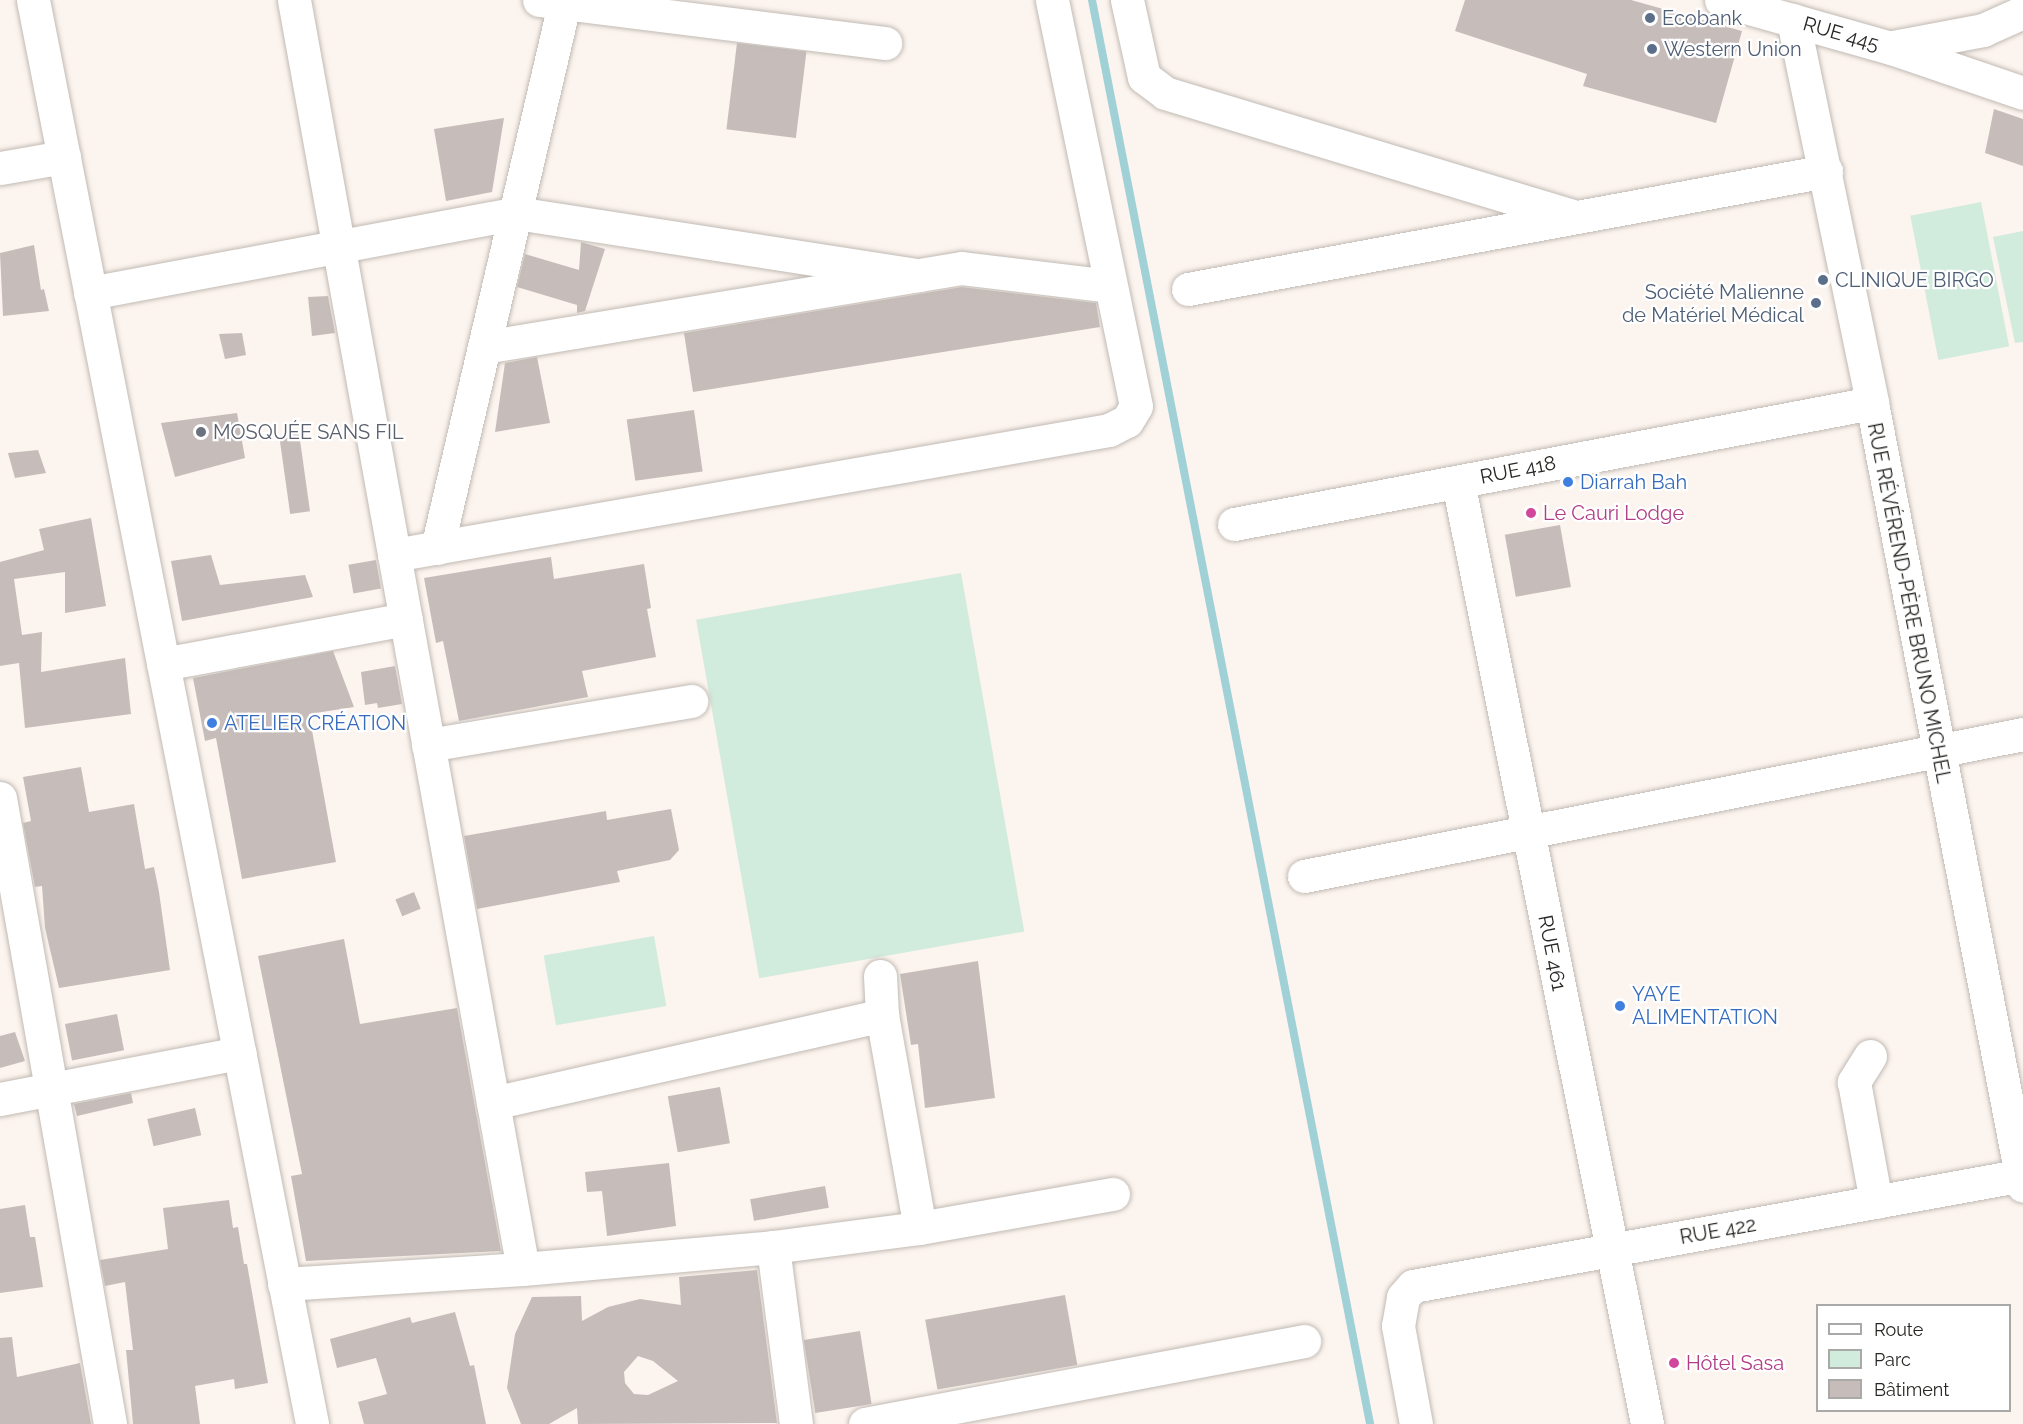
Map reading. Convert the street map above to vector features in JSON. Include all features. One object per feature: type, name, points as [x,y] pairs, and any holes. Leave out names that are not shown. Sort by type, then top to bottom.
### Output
[{"type":"street","points":[[33,0],[312,1424]]},
{"type":"street","points":[[294,0],[523,1269]]},
{"type":"street","points":[[394,555],[1109,430],[1127,421],[1136,406],[1052,0]]},
{"type":"street","points":[[1127,0],[1144,77],[1165,93],[1577,217]]},
{"type":"street","name":"RUE 445","points":[[1721,0],[1891,48],[2023,93]]},
{"type":"street","points":[[437,548],[516,213],[556,1],[885,43]]},
{"type":"street","points":[[1891,48],[1983,30],[2023,12]]},
{"type":"street","name":"RUE RÉVÉREND-PÈRE BRUNO MICHEL","points":[[1793,20],[1826,171],[1872,403],[1936,751],[2022,1179]]},
{"type":"street","points":[[0,168],[64,157]]},
{"type":"street","points":[[1188,289],[1826,171]]},
{"type":"street","points":[[90,293],[516,213],[918,275]]},
{"type":"street","points":[[484,347],[962,268],[1110,286]]},
{"type":"street","name":"RUE 418","points":[[1234,524],[1872,403]]},
{"type":"street","name":"RUE 461","points":[[1458,482],[1647,1424]]},
{"type":"street","points":[[163,664],[405,619]]},
{"type":"street","points":[[428,745],[691,701]]},
{"type":"street","points":[[1304,876],[2023,734]]},
{"type":"street","points":[[0,798],[110,1424]]},
{"type":"street","points":[[880,976],[882,1015],[920,1228]]},
{"type":"street","points":[[493,1103],[882,1015]]},
{"type":"street","points":[[0,1099],[240,1053]]},
{"type":"street","points":[[1870,1056],[1854,1082],[1876,1202]]},
{"type":"street","name":"RUE 422","points":[[1416,1424],[1398,1326],[1403,1297],[1413,1287],[1876,1202],[2022,1179]]},
{"type":"street","points":[[285,1284],[523,1269],[773,1248],[920,1228],[1113,1194]]},
{"type":"street","points":[[773,1248],[796,1424]]},
{"type":"street","points":[[866,1424],[962,1415],[1304,1341]]},
{"type":"green space","points":[[1981,202],[2009,346],[1938,360],[1910,216]]},
{"type":"green space","points":[[2023,231],[2023,342],[2015,343],[1993,237]]},
{"type":"green space","points":[[961,573],[1024,931],[759,978],[696,620]]},
{"type":"green space","points":[[654,936],[666,1006],[556,1025],[544,955]]},
{"type":"building","points":[[1465,0],[1631,0],[1742,31],[1716,123],[1583,86],[1587,74],[1455,31]]},
{"type":"building","points":[[737,43],[806,52],[796,138],[726,129]]},
{"type":"building","points":[[1994,109],[2023,119],[2023,166],[1985,153]]},
{"type":"building","points":[[504,118],[492,192],[446,201],[434,129]]},
{"type":"building","points":[[581,242],[605,249],[585,311],[577,313],[577,305],[517,287],[525,254],[579,270]]},
{"type":"building","points":[[34,245],[41,290],[44,289],[49,311],[3,316],[0,253]]},
{"type":"building","points":[[962,287],[1096,303],[1100,327],[693,392],[684,333]]},
{"type":"building","points":[[328,296],[335,333],[312,336],[308,297]]},
{"type":"building","points":[[242,333],[246,355],[225,359],[219,334]]},
{"type":"building","points":[[537,357],[550,423],[495,432],[505,363]]},
{"type":"building","points":[[694,410],[703,471],[635,481],[627,419]]},
{"type":"building","points":[[237,413],[245,458],[175,477],[161,423]]},
{"type":"building","points":[[299,433],[310,511],[290,514],[279,436]]},
{"type":"building","points":[[38,450],[46,473],[15,478],[8,453]]},
{"type":"building","points":[[91,518],[106,606],[65,613],[65,572],[14,579],[22,635],[42,632],[41,672],[125,658],[131,714],[25,728],[19,663],[0,666],[0,562],[44,550],[39,529]]},
{"type":"building","name":"Le Cauri Lodge","points":[[1560,525],[1571,587],[1516,597],[1505,535]]},
{"type":"building","points":[[211,555],[220,585],[305,575],[313,597],[182,621],[171,561]]},
{"type":"building","points":[[551,557],[554,579],[644,564],[651,608],[647,609],[656,657],[582,671],[588,697],[459,721],[443,641],[436,643],[424,578]]},
{"type":"building","points":[[376,560],[381,589],[353,593],[348,565]]},
{"type":"building","points":[[333,651],[354,707],[309,714],[336,862],[242,879],[216,738],[205,741],[193,678]]},
{"type":"building","points":[[395,666],[402,704],[378,708],[377,703],[365,705],[361,672]]},
{"type":"building","points":[[81,767],[89,812],[134,804],[145,869],[154,867],[170,970],[59,988],[45,928],[42,886],[35,887],[23,823],[31,821],[23,777]]},
{"type":"building","points":[[671,809],[679,850],[670,860],[617,871],[620,882],[477,909],[464,836],[606,811],[607,820]]},
{"type":"building","points":[[414,892],[421,909],[402,916],[395,899]]},
{"type":"building","points":[[344,939],[360,1024],[457,1008],[501,1251],[306,1261],[291,1176],[302,1174],[258,956]]},
{"type":"building","points":[[978,961],[995,1098],[925,1108],[918,1044],[911,1045],[900,974]]},
{"type":"building","points":[[117,1014],[124,1050],[72,1060],[65,1024]]},
{"type":"building","points":[[15,1032],[25,1061],[0,1068],[0,1036]]},
{"type":"building","points":[[720,1087],[730,1143],[678,1152],[668,1096]]},
{"type":"building","points":[[131,1093],[133,1103],[77,1116],[74,1104]]},
{"type":"building","points":[[195,1108],[201,1135],[154,1146],[147,1119]]},
{"type":"building","points":[[669,1163],[676,1226],[607,1236],[602,1191],[587,1192],[585,1172]]},
{"type":"building","points":[[825,1186],[829,1208],[754,1221],[750,1199]]},
{"type":"building","points":[[229,1200],[233,1228],[238,1227],[244,1264],[247,1264],[268,1383],[235,1389],[234,1379],[195,1386],[200,1424],[133,1424],[126,1350],[133,1350],[125,1282],[105,1286],[100,1260],[168,1249],[163,1208]]},
{"type":"building","points":[[25,1205],[30,1237],[35,1237],[43,1287],[0,1293],[0,1209]]},
{"type":"building","points":[[757,1270],[777,1423],[578,1424],[577,1408],[549,1424],[521,1424],[507,1388],[515,1334],[532,1297],[581,1296],[582,1321],[608,1307],[640,1299],[681,1305],[679,1277]],"holes":[[[638,1356],[653,1361],[678,1381],[648,1395],[634,1394],[625,1383],[624,1372]]]},
{"type":"building","points":[[1065,1295],[1077,1365],[937,1390],[925,1320]]},
{"type":"building","points":[[455,1312],[470,1366],[474,1365],[486,1424],[364,1424],[358,1402],[387,1394],[376,1358],[337,1368],[330,1339],[410,1317],[412,1323]]},
{"type":"building","points":[[860,1331],[872,1404],[815,1413],[804,1340]]},
{"type":"building","points":[[12,1337],[17,1377],[80,1363],[91,1424],[0,1424],[0,1338]]},
{"type":"waterway","points":[[1092,0],[1370,1424]]},
{"type":"place","name":"Ecobank","points":[[1650,18]]},
{"type":"place","name":"Western Union","points":[[1652,49]]},
{"type":"place","name":"CLINIQUE BIRGO","points":[[1823,280]]},
{"type":"place","name":"Société Malienne de Matériel Médical","points":[[1816,303]]},
{"type":"place","name":"MOSQUÉE SANS FIL","points":[[201,432]]},
{"type":"place","name":"Diarrah Bah","points":[[1568,482]]},
{"type":"place","name":"Le Cauri Lodge","points":[[1531,513]]},
{"type":"place","name":"ATELIER CRÉATION","points":[[212,723]]},
{"type":"place","name":"YAYE ALIMENTATION","points":[[1620,1006]]},
{"type":"place","name":"Hôtel Sasa","points":[[1674,1363]]}]
